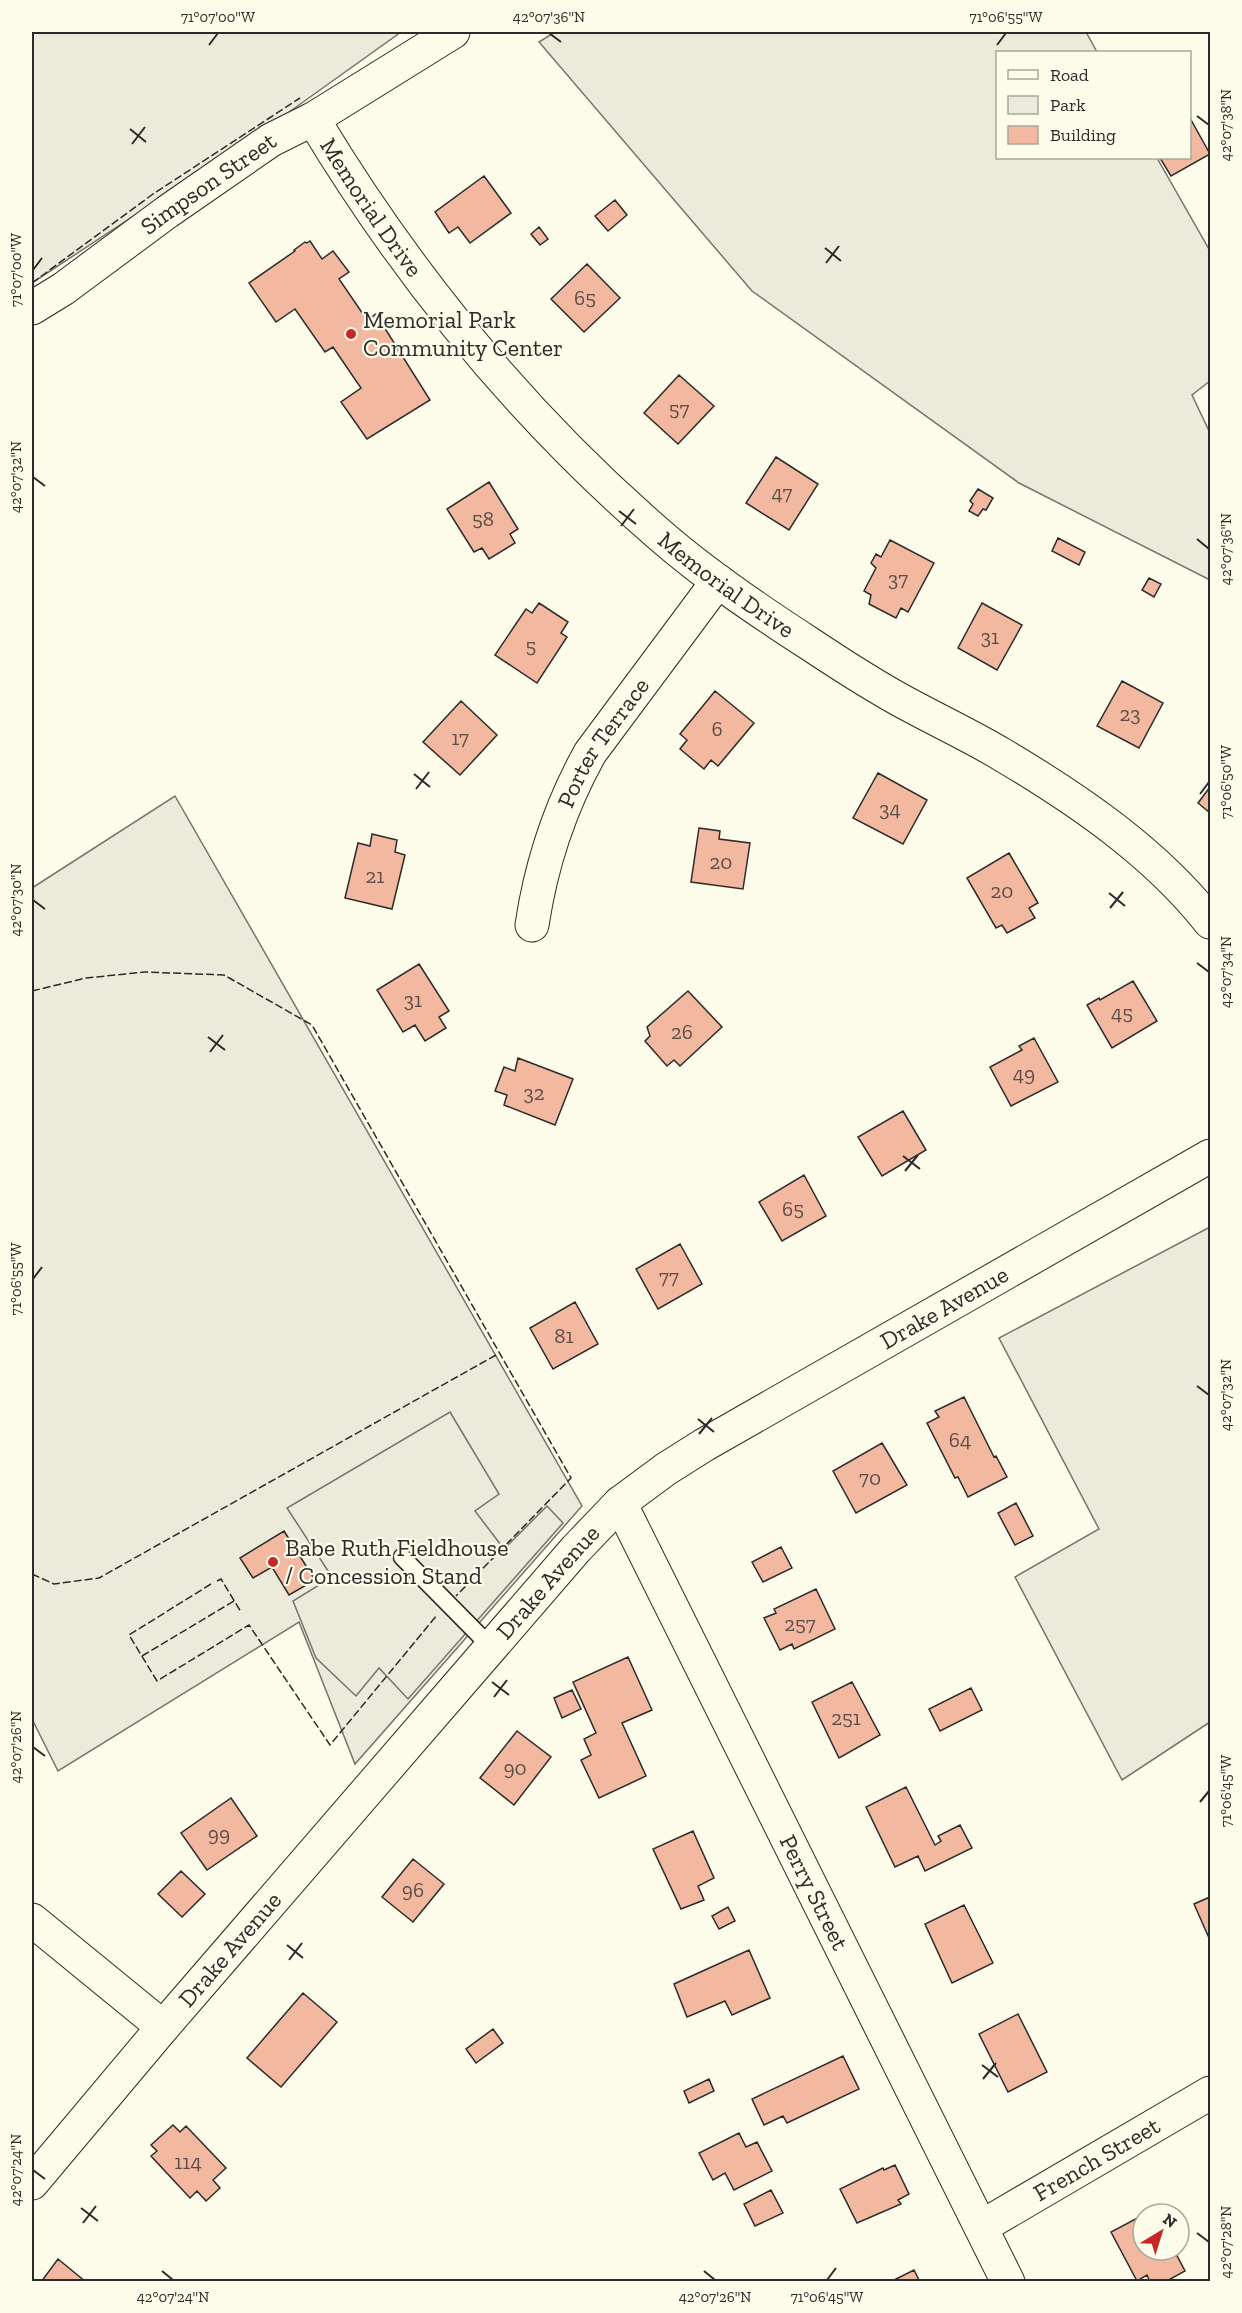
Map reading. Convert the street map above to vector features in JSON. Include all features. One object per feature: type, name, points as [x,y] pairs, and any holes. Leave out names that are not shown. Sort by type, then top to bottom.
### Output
[{"type":"street","name":"Simpson Street","points":[[32,308],[63,289],[167,212],[271,140],[313,119],[453,32]]},
{"type":"street","name":"Memorial Drive","points":[[313,119],[432,296],[498,376],[600,480],[662,537],[718,581],[808,643],[893,696],[1000,753],[1060,791],[1143,854],[1175,882],[1210,922]]},
{"type":"street","name":"Porter Terrace","points":[[532,925],[542,870],[553,835],[590,753],[718,581]]},
{"type":"street","name":"Drake Avenue","points":[[32,2183],[490,1646],[620,1503],[666,1469],[704,1445],[1210,1156]]},
{"type":"street","name":"Perry Street","points":[[620,1503],[1008,2282]]},
{"type":"street","points":[[32,1920],[163,2027]]},
{"type":"street","name":"French Street","points":[[981,2227],[1210,2093]]},
{"type":"lane","points":[[402,1557],[490,1646]]},
{"type":"green space","points":[[32,32],[401,32],[264,130],[32,283]]},
{"type":"green space","points":[[555,32],[1086,32],[1096,51],[996,51],[996,159],[1158,159],[1210,251],[1210,381],[1192,395],[1210,433],[1210,580],[1019,483],[752,291],[539,42]]},
{"type":"green space","points":[[175,796],[582,1506],[355,1764],[299,1622],[58,1771],[32,1719],[32,888]]},
{"type":"green space","points":[[1210,1227],[1210,1722],[1122,1780],[1015,1577],[1099,1529],[999,1338]]},
{"type":"shaded area","points":[[450,1412],[499,1494],[475,1511],[504,1549],[547,1506],[563,1523],[408,1699],[379,1668],[356,1696],[316,1658],[293,1601],[332,1577],[287,1508]]},
{"type":"building","points":[[1191,120],[1210,154],[1171,176],[1161,159],[1191,159]]},
{"type":"building","points":[[484,176],[511,213],[470,243],[458,227],[449,233],[435,212]]},
{"type":"building","points":[[615,200],[627,215],[608,231],[595,216]]},
{"type":"building","points":[[539,227],[548,239],[540,245],[531,234]]},
{"type":"building","name":"Memorial Park Community Center","points":[[310,241],[322,259],[333,251],[349,272],[339,279],[367,320],[376,314],[430,400],[367,439],[341,402],[361,388],[333,347],[325,352],[295,309],[276,322],[249,283],[305,242]]},
{"type":"building","points":[[587,264],[620,298],[584,332],[551,299]]},
{"type":"building","points":[[679,375],[714,406],[678,444],[644,413]]},
{"type":"building","points":[[776,457],[818,484],[789,530],[746,503]]},
{"type":"building","points":[[489,482],[518,529],[510,534],[515,543],[489,559],[482,548],[474,552],[447,509]]},
{"type":"building","points":[[978,489],[993,498],[986,510],[983,509],[978,516],[969,511],[973,504],[970,501]]},
{"type":"building","points":[[1058,538],[1085,552],[1079,565],[1052,551]]},
{"type":"building","points":[[890,540],[934,563],[908,612],[901,608],[896,618],[869,604],[871,595],[864,591],[876,568],[871,563],[876,554],[881,557]]},
{"type":"building","points":[[1149,578],[1161,584],[1154,597],[1142,590]]},
{"type":"building","points":[[539,603],[568,622],[561,633],[567,637],[537,683],[495,655],[526,609],[532,613]]},
{"type":"building","points":[[982,603],[1022,625],[997,670],[958,648]]},
{"type":"building","points":[[1122,681],[1163,703],[1139,748],[1097,726]]},
{"type":"building","points":[[715,691],[754,723],[718,766],[711,760],[704,769],[680,749],[687,740],[680,734]]},
{"type":"building","points":[[461,701],[497,735],[460,775],[423,742]]},
{"type":"building","points":[[878,773],[927,800],[903,844],[853,818]]},
{"type":"building","points":[[1210,787],[1210,813],[1198,803]]},
{"type":"building","points":[[699,828],[720,831],[719,839],[750,843],[743,889],[691,882]]},
{"type":"building","points":[[372,834],[397,840],[395,852],[405,855],[392,909],[345,898],[358,843],[370,846]]},
{"type":"building","points":[[1009,853],[1038,903],[1029,908],[1035,918],[1007,933],[1002,925],[996,928],[967,878]]},
{"type":"building","points":[[419,964],[449,1011],[439,1017],[446,1028],[425,1041],[415,1025],[403,1032],[377,990]]},
{"type":"building","points":[[1133,981],[1157,1021],[1112,1048],[1087,1005]]},
{"type":"building","points":[[688,991],[722,1027],[680,1066],[674,1060],[667,1066],[645,1041],[650,1036],[647,1027]]},
{"type":"building","points":[[1034,1038],[1058,1082],[1011,1106],[990,1067],[1022,1050],[1019,1046]]},
{"type":"building","points":[[518,1058],[573,1079],[555,1125],[504,1105],[507,1095],[495,1091],[504,1067],[515,1071]]},
{"type":"building","points":[[903,1111],[926,1150],[882,1176],[858,1137]]},
{"type":"building","points":[[804,1175],[826,1216],[782,1241],[759,1202]]},
{"type":"building","points":[[680,1244],[702,1284],[658,1309],[636,1269]]},
{"type":"building","points":[[575,1302],[598,1344],[553,1369],[530,1328]]},
{"type":"building","points":[[964,1397],[994,1457],[996,1456],[1007,1477],[968,1497],[958,1477],[955,1478],[927,1423],[939,1417],[935,1411]]},
{"type":"building","points":[[882,1443],[907,1485],[856,1513],[833,1471]]},
{"type":"building","points":[[1016,1503],[1033,1536],[1015,1545],[998,1513]]},
{"type":"building","name":"Babe Ruth Fieldhouse / Concession Stand","points":[[284,1531],[315,1580],[289,1595],[272,1567],[253,1578],[240,1558]]},
{"type":"building","points":[[781,1547],[792,1568],[763,1582],[752,1562]]},
{"type":"building","points":[[816,1589],[835,1629],[794,1649],[792,1644],[780,1650],[764,1618],[776,1613],[774,1609]]},
{"type":"building","points":[[628,1657],[652,1710],[622,1723],[646,1776],[599,1798],[581,1760],[591,1755],[584,1739],[596,1733],[573,1682]]},
{"type":"building","points":[[852,1682],[880,1735],[839,1758],[812,1702]]},
{"type":"building","points":[[971,1688],[982,1710],[940,1731],[929,1709]]},
{"type":"building","points":[[572,1690],[581,1709],[562,1718],[554,1698]]},
{"type":"building","points":[[517,1731],[551,1757],[514,1805],[480,1778]]},
{"type":"building","points":[[906,1787],[935,1845],[941,1841],[938,1836],[960,1825],[972,1848],[925,1871],[918,1856],[895,1867],[866,1807]]},
{"type":"building","points":[[231,1798],[257,1836],[207,1870],[181,1833]]},
{"type":"building","points":[[693,1831],[714,1878],[698,1886],[704,1900],[681,1909],[653,1849]]},
{"type":"building","points":[[413,1859],[444,1884],[413,1922],[382,1897]]},
{"type":"building","points":[[181,1871],[205,1894],[182,1917],[158,1894]]},
{"type":"building","points":[[1210,1897],[1210,1937],[1209,1938],[1194,1904]]},
{"type":"building","points":[[964,1905],[993,1963],[952,1983],[925,1924]]},
{"type":"building","points":[[728,1907],[735,1921],[719,1929],[712,1916]]},
{"type":"building","points":[[749,1950],[770,1998],[732,2015],[725,2001],[687,2017],[674,1984]]},
{"type":"building","points":[[303,1993],[337,2022],[281,2087],[247,2058]]},
{"type":"building","points":[[1018,2014],[1047,2072],[1008,2092],[979,2034]]},
{"type":"building","points":[[493,2029],[503,2043],[476,2063],[466,2049]]},
{"type":"building","points":[[843,2056],[859,2089],[787,2123],[783,2116],[764,2125],[752,2099]]},
{"type":"building","points":[[709,2079],[714,2091],[689,2103],[684,2091]]},
{"type":"building","points":[[173,2125],[180,2132],[186,2126],[226,2168],[213,2180],[220,2188],[206,2201],[197,2191],[190,2198],[151,2156],[157,2151],[151,2145]]},
{"type":"building","points":[[739,2133],[746,2147],[757,2142],[772,2171],[734,2190],[725,2173],[713,2180],[699,2153]]},
{"type":"building","points":[[895,2165],[909,2194],[898,2200],[901,2204],[857,2223],[840,2189],[883,2168],[884,2170]]},
{"type":"building","points":[[771,2190],[783,2213],[755,2226],[744,2204]]},
{"type":"building","points":[[1131,2221],[1131,2262],[1180,2262],[1185,2271],[1165,2282],[1150,2282],[1147,2275],[1137,2281],[1111,2232]]},
{"type":"building","points":[[58,2259],[86,2282],[41,2282]]},
{"type":"building","points":[[914,2270],[920,2282],[890,2282]]},
{"type":"fence","points":[[32,283],[153,194],[300,98]]},
{"type":"fence","points":[[32,991],[86,978],[145,972],[224,975],[312,1025],[571,1478],[456,1596]]},
{"type":"fence","points":[[32,1574],[54,1584],[99,1578],[496,1355]]},
{"type":"fence","points":[[217,1581],[221,1579],[241,1612]]},
{"type":"fence","points":[[211,1584],[129,1635],[157,1681],[249,1625],[330,1745],[437,1615]]},
{"type":"fence","points":[[142,1656],[234,1601]]},
{"type":"place","name":"Memorial Park Community Center","points":[[351,334]]},
{"type":"place","name":"Babe Ruth Fieldhouse / Concession Stand","points":[[273,1562]]}]
